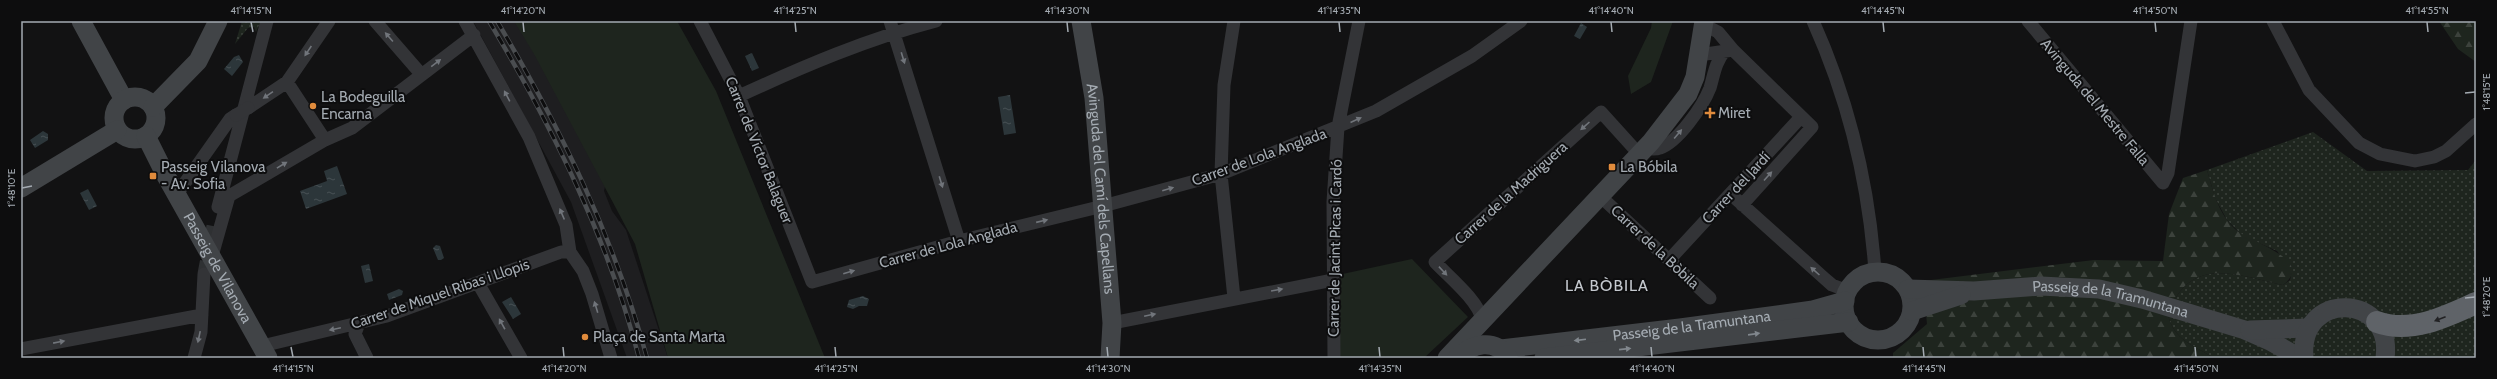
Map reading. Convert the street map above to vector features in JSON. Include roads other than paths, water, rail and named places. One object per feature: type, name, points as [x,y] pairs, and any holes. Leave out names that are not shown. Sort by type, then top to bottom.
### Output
[{"type":"highway","points":[[2377,322],[2388,326],[2413,325],[2436,321],[2476,303]]},
{"type":"street","points":[[81,21],[124,100]]},
{"type":"street","points":[[153,107],[198,61],[218,21]]},
{"type":"street","points":[[213,226],[267,21]]},
{"type":"street","points":[[177,194],[230,119],[287,82],[329,21]]},
{"type":"street","points":[[375,21],[421,74]]},
{"type":"street","points":[[465,21],[529,137],[566,224],[570,252],[583,271],[592,294],[611,358]]},
{"type":"street","name":"Carrer de Víctor Balaguer","points":[[700,21],[740,96],[812,282]]},
{"type":"street","points":[[740,96],[893,26],[936,21]]},
{"type":"street","name":"Avinguda del Camí dels Capellans","points":[[1081,21],[1094,98],[1112,323],[1110,358]]},
{"type":"street","points":[[1234,21],[1224,85],[1221,174],[1234,298]]},
{"type":"street","name":"Carrer de Jacint Picas i Cardó","points":[[1334,358],[1333,202],[1338,127],[1359,21]]},
{"type":"street","name":"Carrer de Lola Anglada","points":[[812,282],[959,241],[1103,206],[1221,174],[1338,127],[1421,87],[1472,56],[1522,21]]},
{"type":"street","points":[[1813,21],[1833,68],[1854,136],[1870,210],[1875,272]]},
{"type":"street","name":"Avinguda del Mestre Falla","points":[[2028,21],[2163,183],[2169,168],[2191,21]]},
{"type":"street","points":[[2273,21],[2309,90],[2359,143],[2380,154],[2415,161],[2434,157],[2446,151],[2476,124]]},
{"type":"street","points":[[1454,355],[1482,320],[1500,303],[1642,151],[1688,94],[1699,55],[1704,23],[1718,32],[1729,51],[1802,117]]},
{"type":"street","points":[[893,26],[959,241]]},
{"type":"street","points":[[212,256],[229,196],[325,140],[352,128],[474,35]]},
{"type":"street","points":[[1699,55],[1729,51]]},
{"type":"street","points":[[1642,151],[1658,149],[1672,142],[1692,118],[1709,90],[1717,62],[1729,51]]},
{"type":"street","points":[[287,82],[325,140]]},
{"type":"street","points":[[137,97],[153,107],[155,121],[146,136],[131,138],[117,130],[114,120],[115,114],[124,100],[137,97]]},
{"type":"street","name":"Carrer de la Madriguera","points":[[1482,320],[1475,305],[1435,262],[1601,112],[1642,151]]},
{"type":"street","name":"Carrer del Jardí","points":[[1670,259],[1802,117],[1812,127],[1742,205]]},
{"type":"street","points":[[21,188],[117,130]]},
{"type":"street","name":"Passeig de Vilanova","points":[[146,136],[265,352]]},
{"type":"street","points":[[1730,194],[1846,296]]},
{"type":"street","name":"Carrer de la Bòbila","points":[[1600,196],[1670,259],[1710,298]]},
{"type":"street","name":"Carrer de Miquel Ribas i Llopis","points":[[265,352],[359,323],[387,316],[561,252],[570,252]]},
{"type":"street","points":[[1875,272],[1896,277],[1908,289],[1912,311],[1903,329],[1893,337],[1882,340],[1870,339],[1859,334],[1849,322],[1846,296],[1856,281],[1864,275],[1875,272]]},
{"type":"street","points":[[194,358],[201,332],[204,274]]},
{"type":"street","points":[[1112,323],[1234,298],[1333,280]]},
{"type":"street","points":[[478,283],[521,358]]},
{"type":"street","name":"Passeig de la Tramuntana","points":[[1908,289],[1974,290],[2041,286],[2099,289],[2142,299],[2245,330],[2270,341],[2300,358]]},
{"type":"street","name":"Passeig de la Tramuntana","points":[[1912,311],[1974,290]]},
{"type":"street","name":"Passeig de la Tramuntana","points":[[1541,352],[1813,310],[1846,296]]},
{"type":"street","points":[[1500,303],[1493,320],[1502,351]]},
{"type":"street","points":[[2304,358],[2302,344],[2308,328],[2318,316],[2333,308],[2348,307],[2364,312],[2377,322],[2384,334],[2390,354]]},
{"type":"street","points":[[21,349],[202,315]]},
{"type":"street","name":"Passeig de la Tramuntana","points":[[1541,352],[1849,322]]},
{"type":"street","points":[[359,323],[356,334],[367,358]]},
{"type":"street","name":"Passeig de la Tramuntana","points":[[2245,330],[2308,328]]},
{"type":"street","points":[[1454,355],[1474,346],[1502,351],[1541,352]]},
{"type":"water","points":[[1581,23],[1587,27],[1580,39],[1574,36]]},
{"type":"water","points":[[752,53],[759,68],[752,71],[745,56]]},
{"type":"water","points":[[239,55],[243,62],[232,76],[224,69],[234,57]]},
{"type":"water","points":[[1010,95],[1016,133],[1004,135],[998,97]]},
{"type":"water","points":[[43,131],[48,134],[48,140],[35,148],[30,140]]},
{"type":"water","points":[[337,166],[347,194],[306,209],[300,191],[327,181],[324,171]]},
{"type":"water","points":[[88,189],[97,206],[89,210],[80,193]]},
{"type":"water","points":[[436,245],[440,246],[444,258],[441,260],[438,260],[433,248]]},
{"type":"water","points":[[369,264],[373,281],[365,283],[361,266]]},
{"type":"water","points":[[399,289],[403,291],[402,295],[389,300],[387,294]]},
{"type":"water","points":[[863,296],[869,299],[867,306],[859,306],[853,309],[847,307],[849,300]]},
{"type":"water","points":[[511,297],[521,314],[513,319],[502,302]]},
{"type":"tunnel","points":[[204,274],[213,226]]},
{"type":"railway","points":[[489,21],[535,102],[576,184],[595,227],[611,270],[626,313],[639,358]]},
{"type":"railway","points":[[497,21],[543,102],[584,185],[619,269],[647,358]]},
{"type":"place","name":"La Bodeguilla Encarna","points":[[313,106]]},
{"type":"place","name":"Miret","points":[[1710,113]]},
{"type":"place","name":"La Bóbila","points":[[1612,167]]},
{"type":"place","name":"Passeig Vilanova - Av. Sofia","points":[[153,176]]},
{"type":"place","name":"Plaça de Santa Marta","points":[[585,337]]},
{"type":"district","name":"LA BÒBILA","points":[[1607,285]]}]
